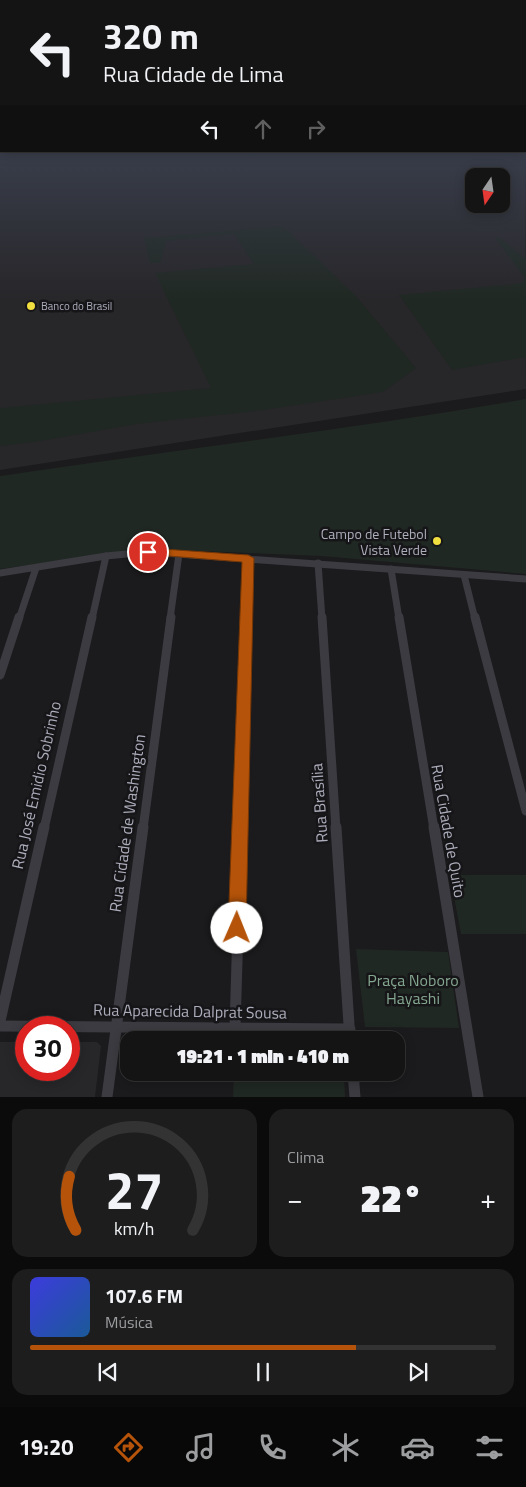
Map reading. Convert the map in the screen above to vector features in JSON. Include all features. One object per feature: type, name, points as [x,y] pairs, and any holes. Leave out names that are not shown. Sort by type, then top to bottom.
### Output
[{"type":"street","points":[[0,574],[106,556],[148,552],[526,579]]},
{"type":"street","name":"Rua Cidade de Washington","points":[[107,1097],[179,554]]},
{"type":"street","name":"Rua José Emidio Sobrinho","points":[[0,1021],[106,556]]},
{"type":"street","points":[[235,1028],[248,558]]},
{"type":"street","name":"Rua Brasília","points":[[318,563],[350,1031]]},
{"type":"street","points":[[0,675],[36,568]]},
{"type":"street","name":"Rua Cidade de Quito","points":[[391,569],[478,1097]]},
{"type":"street","points":[[464,575],[526,811]]},
{"type":"street","name":"Rua Aparecida Dalprat Sousa","points":[[0,1026],[235,1028],[284,1031]]},
{"type":"street","points":[[353,1081],[354,1097]]},
{"type":"shaded area","points":[[0,199],[465,199],[465,213],[510,213],[510,199],[525,199],[526,389],[0,470]]},
{"type":"shaded area","points":[[0,1042],[15,1042],[15,1081],[80,1081],[80,1042],[97,1042],[101,1046],[95,1097],[0,1097]]},
{"type":"green space","points":[[283,226],[355,295],[416,368],[383,392],[264,410],[137,424],[35,442],[0,446],[0,408],[211,388],[155,273],[254,264],[234,234],[166,241],[160,263],[150,263],[144,238]]},
{"type":"green space","points":[[495,238],[500,238],[526,259],[526,357],[452,370],[399,295],[523,283],[525,278]]},
{"type":"green space","points":[[526,399],[526,574],[321,556],[149,549],[0,569],[0,476],[329,430]]},
{"type":"green space","points":[[450,875],[526,875],[526,934],[461,934]]},
{"type":"green space","name":"Praça Noboro Hayashi","points":[[356,949],[448,952],[459,1028],[365,1027]]},
{"type":"green space","points":[[234,1081],[344,1081],[345,1097],[233,1097]]},
{"type":"place","name":"Banco do Brasil","points":[[31,306]]},
{"type":"place","name":"Campo de Futebol Vista Verde","points":[[437,541]]},
{"type":"route","points":[[148,552],[248,558],[237,928]]}]
